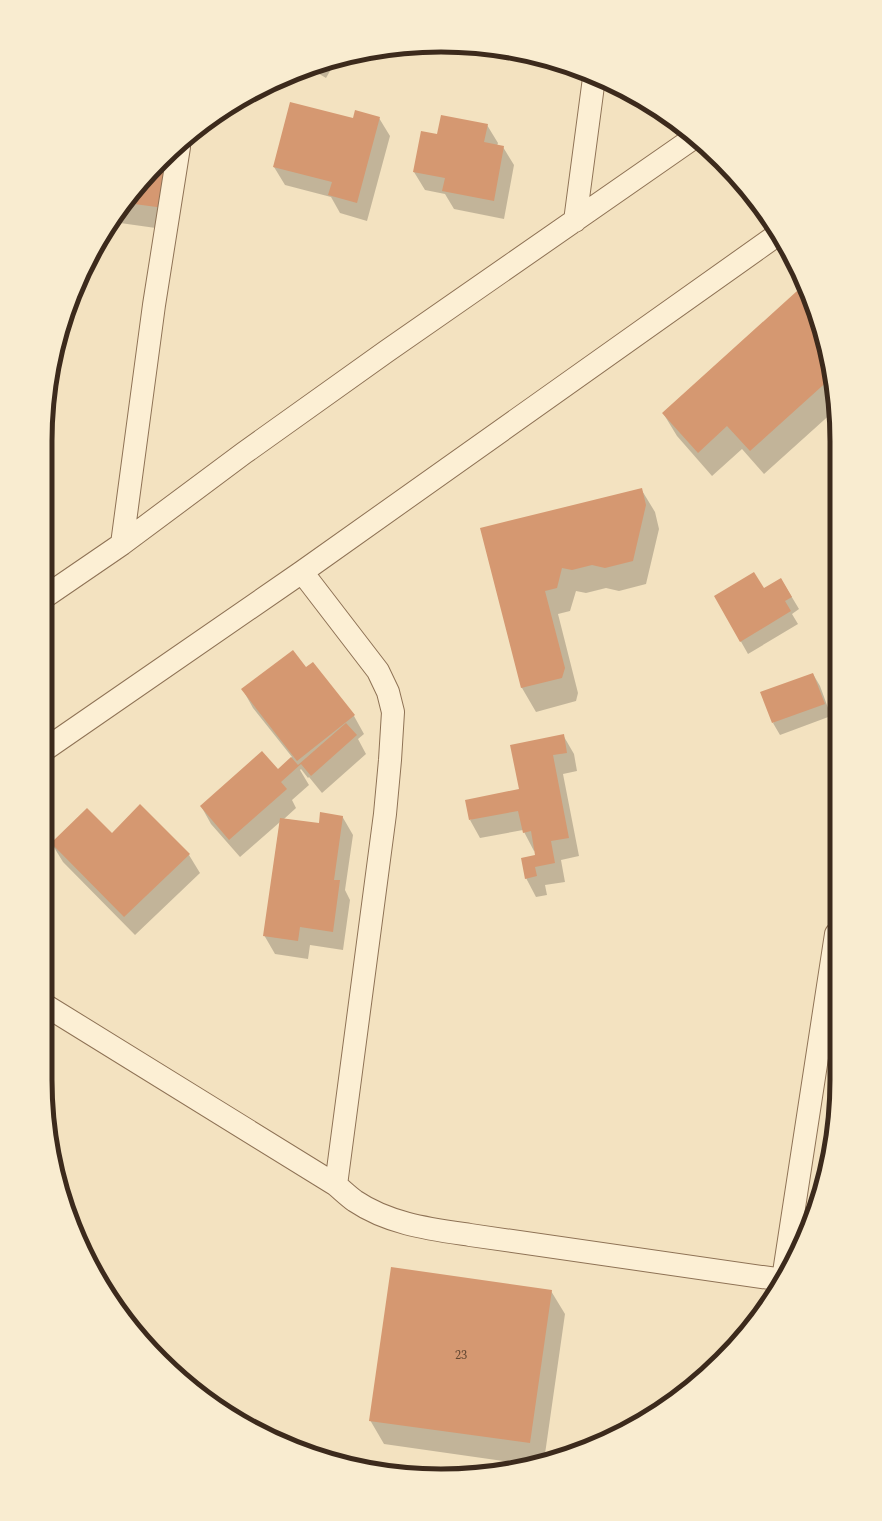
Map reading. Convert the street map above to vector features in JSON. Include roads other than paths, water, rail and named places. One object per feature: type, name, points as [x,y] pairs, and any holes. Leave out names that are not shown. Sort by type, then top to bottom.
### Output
[{"type":"street","points":[[575,221],[593,83]]},
{"type":"street","points":[[52,592],[122,544],[244,453],[387,351],[689,141]]},
{"type":"street","points":[[122,544],[153,313],[178,156]]},
{"type":"street","points":[[52,745],[302,572],[772,238]]},
{"type":"street","points":[[302,572],[378,671],[388,692],[393,712],[385,814],[336,1185]]},
{"type":"street","points":[[786,1259],[830,973]]},
{"type":"street","points":[[52,1009],[336,1185],[354,1200],[371,1210],[395,1220],[424,1228],[775,1279]]}]
